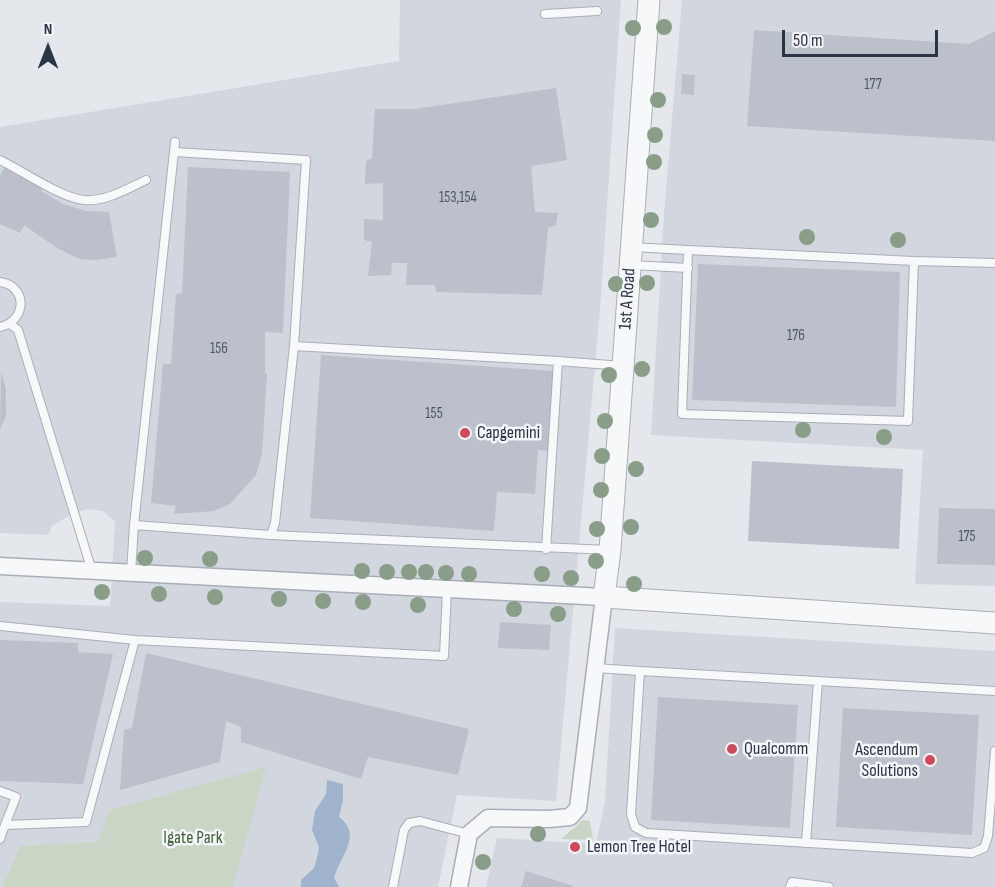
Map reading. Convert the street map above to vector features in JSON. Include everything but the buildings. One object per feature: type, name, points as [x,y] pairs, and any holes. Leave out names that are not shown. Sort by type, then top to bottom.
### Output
[{"type":"street","name":"1st A Road","points":[[604,597],[610,550],[649,0]]},
{"type":"street","points":[[0,566],[604,597],[995,623]]},
{"type":"street","points":[[459,887],[469,834],[488,818],[570,817],[578,808],[604,597]]},
{"type":"lane","points":[[545,14],[597,10]]},
{"type":"lane","points":[[131,573],[134,525],[175,142]]},
{"type":"lane","points":[[175,152],[306,160],[294,346],[276,512],[271,535]]},
{"type":"lane","points":[[0,160],[69,197],[85,200],[109,196],[146,180]]},
{"type":"lane","points":[[631,256],[688,250],[995,263]]},
{"type":"lane","points":[[688,250],[682,414],[908,421],[914,261]]},
{"type":"lane","points":[[631,256],[688,268]]},
{"type":"lane","points":[[0,282],[12,286],[21,301],[16,318],[10,324],[0,327]]},
{"type":"lane","points":[[10,324],[18,330],[92,571]]},
{"type":"lane","points":[[294,346],[623,366]]},
{"type":"lane","points":[[546,549],[558,361]]},
{"type":"lane","points":[[134,525],[271,535],[546,549],[610,550]]},
{"type":"lane","points":[[0,626],[135,640],[444,656],[447,589]]},
{"type":"lane","points":[[5,825],[86,822],[135,640]]},
{"type":"lane","points":[[594,668],[995,692]]},
{"type":"lane","points":[[640,670],[632,814],[634,827],[646,834],[972,853],[984,848],[988,836],[995,752]]},
{"type":"lane","points":[[806,843],[818,681]]},
{"type":"lane","points":[[0,791],[16,797],[0,839]]},
{"type":"lane","points":[[393,887],[404,830],[409,823],[420,821],[469,834]]},
{"type":"lane","points":[[790,887],[792,882],[829,887]]},
{"type":"shaded area","name":"Capgemini","points":[[400,0],[621,0],[600,309],[556,801],[457,795],[438,887],[0,887],[0,602],[110,606],[115,522],[103,511],[87,509],[74,513],[52,526],[48,535],[0,533],[0,127],[399,61]]},
{"type":"shaded area","points":[[682,0],[995,0],[995,586],[915,584],[923,450],[651,435],[664,215]]},
{"type":"shaded area","points":[[615,628],[995,651],[995,887],[486,887],[497,838],[596,844],[605,801]]},
{"type":"green space","name":"Igate Park","points":[[266,767],[233,887],[2,887],[21,846],[98,842],[110,810]]},
{"type":"green space","points":[[583,820],[590,821],[593,840],[561,839]]},
{"type":"water","points":[[327,780],[343,784],[343,800],[339,817],[346,824],[350,838],[334,878],[339,887],[301,887],[301,880],[314,868],[317,858],[319,847],[312,830],[315,811],[326,794]]},
{"type":"place","name":"Capgemini","points":[[465,433]]},
{"type":"place","name":"Qualcomm","points":[[732,749]]},
{"type":"place","name":"Ascendum Solutions","points":[[930,760]]},
{"type":"place","name":"Lemon Tree Hotel","points":[[575,847]]}]
